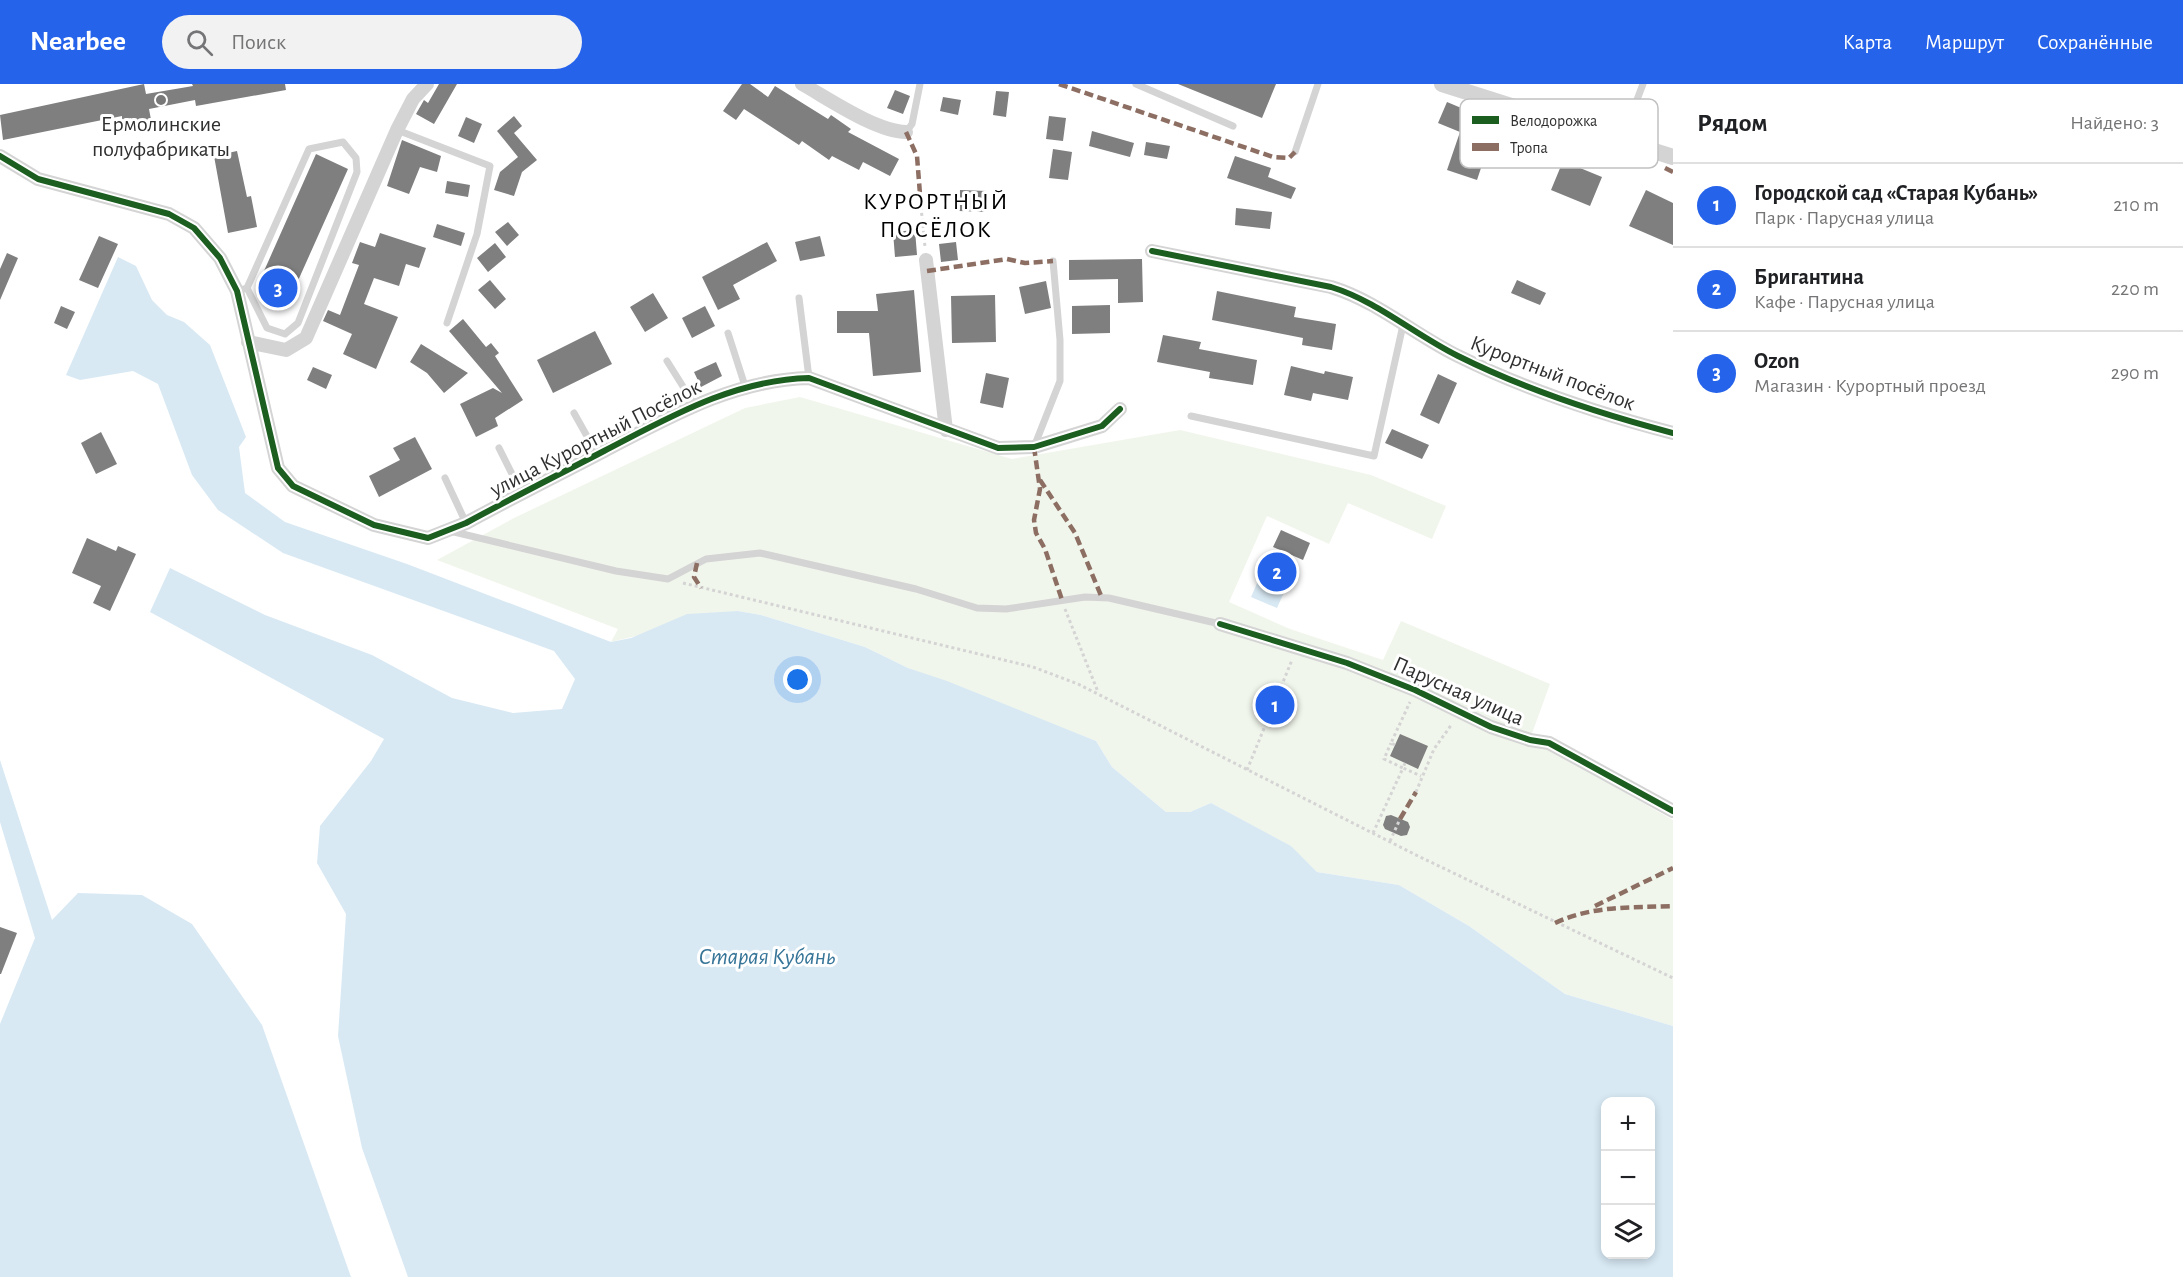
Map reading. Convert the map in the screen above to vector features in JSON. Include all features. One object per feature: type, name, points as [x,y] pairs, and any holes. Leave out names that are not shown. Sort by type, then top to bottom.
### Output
[{"type":"street","points":[[0,156],[38,179],[169,214],[194,228],[220,258],[242,289],[248,342],[286,350],[306,338],[397,130],[413,99],[427,84]]},
{"type":"street","points":[[802,84],[859,116],[906,132]]},
{"type":"street","points":[[1442,84],[1488,99]]},
{"type":"street","points":[[1658,153],[1673,157]]},
{"type":"street","name":"Курортный посёлок","points":[[1152,251],[1331,287],[1355,294],[1403,325],[1458,356],[1517,382],[1673,433]]},
{"type":"street","points":[[926,260],[946,430]]},
{"type":"street","name":"улица Курортный Посёлок","points":[[248,342],[278,468],[293,486],[374,525],[428,538],[466,523],[694,404],[745,386],[783,379],[809,378],[998,448],[1034,447],[1102,426],[1120,409]]},
{"type":"street","name":"Парусная улица","points":[[1220,624],[1347,663],[1415,690],[1509,734],[1549,743],[1673,811]]},
{"type":"lane","points":[[906,132],[912,124],[920,84]]},
{"type":"lane","points":[[1136,84],[1233,126]]},
{"type":"lane","points":[[1295,152],[1318,84]]},
{"type":"lane","points":[[1637,99],[1643,84]]},
{"type":"lane","points":[[397,130],[490,166],[477,234],[447,323]]},
{"type":"lane","points":[[343,142],[356,158],[357,172],[298,323],[285,334],[267,328],[242,289],[309,149],[343,142]]},
{"type":"lane","points":[[1034,447],[1060,381],[1060,340],[1053,261]]},
{"type":"lane","points":[[799,297],[809,378]]},
{"type":"lane","points":[[1191,416],[1374,456],[1403,325]]},
{"type":"lane","points":[[728,333],[745,386]]},
{"type":"lane","points":[[667,361],[694,404]]},
{"type":"lane","points":[[574,413],[597,454]]},
{"type":"lane","points":[[500,448],[522,494]]},
{"type":"lane","points":[[445,478],[466,523]]},
{"type":"lane","points":[[448,531],[616,570],[668,579],[706,559],[760,553],[916,589],[977,608],[1006,609],[1084,597],[1109,598],[1220,624]]},
{"type":"path","points":[[921,207],[926,260]]},
{"type":"path","points":[[668,579],[1034,667],[1099,693],[1373,833],[1673,978]]},
{"type":"path","points":[[1062,600],[1099,693]]},
{"type":"path","points":[[1247,770],[1298,648]]},
{"type":"path","points":[[1415,690],[1393,744],[1384,759],[1421,776]]},
{"type":"path","points":[[1416,792],[1434,749],[1460,712]]},
{"type":"path","points":[[1373,833],[1405,763]]},
{"type":"path","points":[[1390,841],[1400,819]]},
{"type":"shaded area","points":[[800,397],[1012,459],[1180,430],[1371,475],[1446,506],[1432,539],[1348,503],[1329,544],[1267,516],[1229,602],[1290,629],[1383,660],[1401,621],[1550,684],[1530,739],[1673,820],[1673,1026],[1565,994],[1469,926],[1399,885],[1317,872],[1290,846],[1211,803],[1190,812],[1166,812],[1112,767],[1096,741],[908,668],[865,647],[761,615],[738,611],[611,642],[618,629],[437,560],[514,518],[745,408]]},
{"type":"water","name":"Старая Кубань","points":[[118,257],[136,266],[152,300],[167,315],[184,322],[210,345],[246,437],[239,447],[245,493],[285,522],[407,564],[611,642],[631,638],[687,614],[738,611],[761,615],[865,647],[908,668],[947,681],[1096,741],[1112,767],[1166,812],[1190,812],[1211,803],[1291,846],[1317,872],[1399,885],[1469,926],[1565,994],[1673,1026],[1673,1277],[408,1277],[362,1148],[338,1036],[346,914],[317,863],[320,826],[371,761],[384,739],[150,612],[170,568],[265,615],[372,655],[452,698],[513,713],[562,709],[575,679],[554,651],[283,553],[218,510],[192,475],[158,384],[133,371],[80,380],[66,375]]},
{"type":"water","points":[[1269,556],[1295,568],[1277,608],[1251,597]]},
{"type":"water","points":[[0,760],[52,920],[78,893],[142,895],[192,924],[262,1025],[351,1277],[0,1277],[0,1024],[35,938],[0,822]]},
{"type":"building","points":[[144,84],[146,94],[193,86],[192,84],[285,84],[286,90],[196,106],[195,100],[149,109],[152,125],[133,128],[131,118],[122,120],[122,116],[3,140],[0,115]]},
{"type":"building","points":[[439,84],[457,84],[434,124],[416,114],[424,100],[428,103]]},
{"type":"building","points":[[742,84],[750,84],[768,97],[775,86],[828,119],[831,115],[851,129],[848,132],[899,159],[890,176],[863,162],[859,170],[832,156],[829,160],[802,141],[799,145],[744,109],[736,120],[723,111]]},
{"type":"building","points":[[1178,84],[1276,84],[1262,118]]},
{"type":"building","points":[[895,90],[910,96],[903,114],[887,108]]},
{"type":"building","points":[[996,91],[1009,92],[1006,117],[993,115]]},
{"type":"building","points":[[943,97],[961,100],[958,115],[940,111]]},
{"type":"building","points":[[1447,102],[1460,107],[1460,132],[1438,123]]},
{"type":"building","points":[[514,116],[522,126],[514,133],[537,160],[522,172],[514,196],[494,190],[500,172],[518,157],[497,131]]},
{"type":"building","points":[[1049,116],[1066,118],[1063,141],[1046,139]]},
{"type":"building","points":[[466,117],[482,124],[474,143],[458,136]]},
{"type":"building","points":[[1092,131],[1134,143],[1130,157],[1089,146]]},
{"type":"building","points":[[1460,132],[1460,168],[1481,168],[1477,180],[1447,170]]},
{"type":"building","points":[[402,140],[441,156],[437,172],[420,167],[409,194],[387,186]]},
{"type":"building","points":[[1146,142],[1170,146],[1167,159],[1144,155]]},
{"type":"building","points":[[1053,149],[1072,152],[1068,180],[1049,178]]},
{"type":"building","points":[[237,151],[247,197],[251,196],[257,227],[228,233],[214,156]]},
{"type":"building","points":[[316,154],[348,169],[288,303],[256,289]]},
{"type":"building","points":[[1235,156],[1271,168],[1268,177],[1296,188],[1291,199],[1227,178]]},
{"type":"building","points":[[1560,168],[1580,168],[1602,177],[1590,206],[1551,190]]},
{"type":"building","points":[[447,181],[470,185],[468,197],[445,193]]},
{"type":"building","points":[[960,190],[987,191],[986,212],[959,211]]},
{"type":"building","points":[[1646,190],[1673,203],[1673,245],[1629,226]]},
{"type":"building","points":[[1236,208],[1272,212],[1270,229],[1235,225]]},
{"type":"building","points":[[508,222],[519,235],[507,246],[495,232]]},
{"type":"building","points":[[437,224],[465,233],[461,246],[433,237]]},
{"type":"building","points":[[915,230],[917,255],[895,257],[893,232]]},
{"type":"building","points":[[380,233],[426,248],[419,268],[406,264],[399,286],[374,278],[364,304],[398,317],[376,369],[343,354],[352,334],[323,321],[328,310],[340,315],[359,265],[352,263],[360,242],[375,247]]},
{"type":"building","points":[[99,236],[118,244],[98,288],[79,280]]},
{"type":"building","points":[[820,236],[825,256],[800,261],[795,242]]},
{"type":"building","points":[[767,242],[777,261],[733,285],[740,299],[718,310],[702,277]]},
{"type":"building","points":[[956,242],[958,260],[941,262],[939,244]]},
{"type":"building","points":[[495,243],[506,257],[488,272],[477,258]]},
{"type":"building","points":[[7,253],[18,258],[0,300],[0,269]]},
{"type":"building","points":[[1142,259],[1143,302],[1118,303],[1118,279],[1069,280],[1069,260]]},
{"type":"building","points":[[490,280],[506,299],[495,309],[478,290]]},
{"type":"building","points":[[1517,280],[1546,293],[1540,305],[1511,293]]},
{"type":"building","points":[[1046,281],[1051,308],[1025,314],[1019,287]]},
{"type":"building","points":[[914,290],[921,372],[873,376],[869,333],[837,333],[837,311],[878,311],[876,294]]},
{"type":"building","points":[[1217,291],[1296,307],[1294,317],[1336,324],[1332,350],[1302,345],[1303,338],[1212,320]]},
{"type":"building","points":[[653,293],[668,318],[645,332],[630,307]]},
{"type":"building","points":[[995,295],[996,342],[952,343],[951,296]]},
{"type":"building","points":[[1110,305],[1110,333],[1072,334],[1072,306]]},
{"type":"building","points":[[61,306],[75,312],[67,329],[54,323]]},
{"type":"building","points":[[705,306],[715,326],[692,338],[682,318]]},
{"type":"building","points":[[463,319],[486,347],[491,343],[499,353],[495,356],[523,400],[495,418],[498,426],[476,437],[460,404],[493,388],[502,393],[449,331]]},
{"type":"building","points":[[595,331],[612,364],[553,393],[537,360]]},
{"type":"building","points":[[1163,335],[1201,342],[1199,349],[1257,360],[1253,385],[1209,378],[1210,372],[1157,362]]},
{"type":"building","points":[[421,344],[468,373],[444,393],[427,373],[410,362]]},
{"type":"building","points":[[716,362],[722,376],[701,387],[694,372]]},
{"type":"building","points":[[1291,366],[1324,374],[1325,371],[1353,377],[1348,400],[1313,393],[1311,401],[1284,395]]},
{"type":"building","points":[[313,367],[332,375],[326,389],[307,380]]},
{"type":"building","points":[[986,373],[1009,378],[1003,408],[980,403]]},
{"type":"building","points":[[1438,374],[1457,383],[1439,424],[1420,415]]},
{"type":"building","points":[[1392,429],[1429,445],[1422,459],[1385,443]]},
{"type":"building","points":[[101,432],[117,464],[96,474],[81,443]]},
{"type":"building","points":[[415,437],[432,469],[379,497],[369,476],[400,460],[393,448]]},
{"type":"building","points":[[1281,530],[1310,543],[1303,560],[1273,547]]},
{"type":"building","points":[[87,538],[116,551],[118,546],[136,554],[110,611],[93,603],[101,586],[72,573]]},
{"type":"building","points":[[1400,734],[1428,746],[1418,769],[1390,756]]},
{"type":"building","points":[[1391,815],[1408,822],[1410,827],[1407,835],[1401,836],[1385,829],[1383,825],[1386,816]]},
{"type":"building","points":[[0,927],[17,933],[1,974],[0,974]]},
{"type":"marked path","points":[[1059,84],[1273,157],[1289,158],[1295,152]]},
{"type":"marked path","points":[[906,132],[917,156],[921,207]]},
{"type":"marked path","points":[[1665,168],[1673,172]]},
{"type":"marked path","points":[[927,271],[1007,259],[1025,263],[1053,261]]},
{"type":"marked path","points":[[1034,447],[1040,489],[1034,520],[1036,533],[1045,549],[1062,600]]},
{"type":"marked path","points":[[1040,480],[1075,533],[1102,598]]},
{"type":"marked path","points":[[697,563],[694,577],[701,588]]},
{"type":"marked path","points":[[1400,819],[1416,792]]},
{"type":"marked path","points":[[1595,906],[1673,868]]},
{"type":"marked path","points":[[1555,923],[1598,910],[1673,906]]},
{"type":"cycle path","points":[[0,156],[38,179],[169,214],[194,228],[220,258],[237,291],[278,468],[293,486],[374,525],[428,538],[466,523],[678,413],[754,385],[809,378],[998,448],[1034,447],[1102,426],[1120,409]]},
{"type":"cycle path","points":[[1152,251],[1331,287],[1380,309],[1442,348],[1510,380],[1618,418],[1673,433]]},
{"type":"cycle path","points":[[1220,624],[1347,663],[1415,690],[1491,727],[1530,740],[1549,743],[1673,811]]},
{"type":"place","name":"Ермолинские полуфабрикаты","points":[[161,100]]},
{"type":"place","name":"Ozon","points":[[278,288]]},
{"type":"place","name":"Бригантина","points":[[1277,572]]},
{"type":"place","name":"Городской сад «Старая Кубань»","points":[[1275,705]]},
{"type":"district","name":"КУРОРТНЫЙ ПОСЁЛОК","points":[[936,215]]}]
